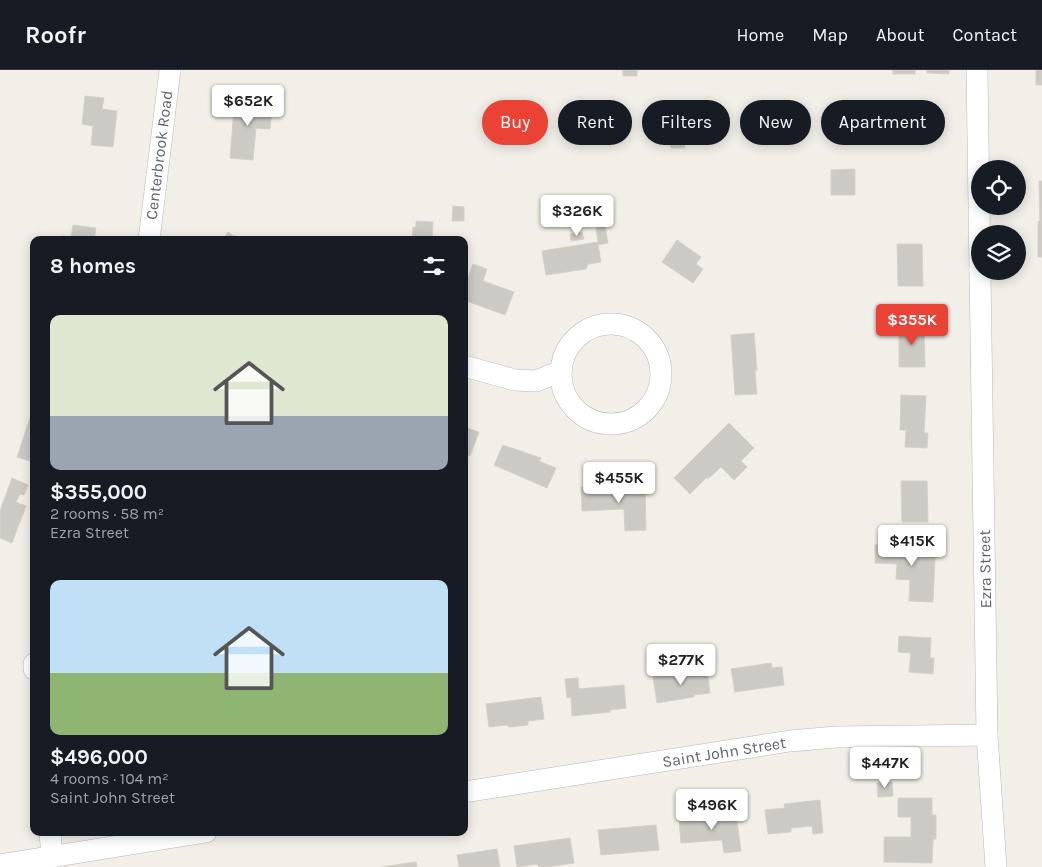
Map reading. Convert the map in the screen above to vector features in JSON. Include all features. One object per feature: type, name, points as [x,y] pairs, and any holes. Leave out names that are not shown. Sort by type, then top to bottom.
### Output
[{"type":"street","name":"Centerbrook Road","points":[[149,236],[170,70]]},
{"type":"street","name":"Ezra Street","points":[[977,70],[979,225]]},
{"type":"street","name":"Ezra Street","points":[[980,280],[987,734],[996,867]]},
{"type":"street","points":[[614,324],[630,328],[644,336],[654,348],[660,362],[661,378],[657,394],[642,413],[631,420],[606,424],[588,418],[573,406],[564,390],[561,371],[564,355],[568,348],[584,331],[599,325],[614,324]]},
{"type":"street","points":[[468,367],[515,380],[536,381],[561,371]]},
{"type":"street","name":"Saint John Street","points":[[468,791],[790,741],[836,737],[987,734]]},
{"type":"street","points":[[50,836],[52,857]]},
{"type":"street","points":[[0,865],[181,836]]},
{"type":"building","points":[[623,70],[637,70],[637,76],[623,76]]},
{"type":"building","points":[[893,70],[915,70],[915,74],[893,74]]},
{"type":"building","points":[[927,70],[949,70],[949,74],[927,73]]},
{"type":"building","points":[[1036,70],[1042,70],[1042,85],[1036,85]]},
{"type":"building","points":[[85,96],[104,98],[102,109],[117,111],[113,147],[91,145],[93,126],[82,124]]},
{"type":"building","points":[[235,97],[260,99],[259,108],[272,109],[270,129],[256,128],[253,160],[230,158]]},
{"type":"building","points":[[671,145],[684,145],[685,148],[671,148]]},
{"type":"building","points":[[855,169],[855,195],[831,195],[831,170]]},
{"type":"building","points":[[1039,181],[1042,181],[1042,257],[1038,257],[1038,222],[1040,220]]},
{"type":"building","points":[[453,206],[464,207],[464,221],[452,221]]},
{"type":"building","points":[[416,221],[433,222],[432,236],[412,236],[413,227],[416,227]]},
{"type":"building","points":[[73,225],[96,228],[95,236],[71,236]]},
{"type":"building","points":[[605,226],[608,243],[598,245],[601,262],[588,264],[586,269],[546,275],[542,251],[598,242],[596,228]]},
{"type":"building","points":[[228,232],[234,236],[226,236]]},
{"type":"building","points":[[582,232],[584,239],[571,241],[570,234]]},
{"type":"building","points":[[677,240],[701,257],[696,264],[703,269],[693,283],[662,262]]},
{"type":"building","points":[[897,244],[922,244],[923,286],[898,286]]},
{"type":"building","points":[[473,264],[487,269],[483,281],[514,292],[505,315],[468,301],[468,278]]},
{"type":"building","points":[[924,324],[925,367],[899,367],[899,325]]},
{"type":"building","points":[[754,333],[757,394],[735,395],[731,335]]},
{"type":"building","points":[[901,395],[926,396],[924,433],[928,433],[927,448],[905,447],[906,430],[900,430]]},
{"type":"building","points":[[30,418],[30,461],[17,457]]},
{"type":"building","points":[[729,423],[754,448],[741,461],[747,467],[734,480],[721,467],[709,478],[706,478],[690,494],[674,478]]},
{"type":"building","points":[[468,428],[479,432],[470,456],[468,455]]},
{"type":"building","points":[[503,445],[541,458],[539,461],[556,468],[547,488],[494,465]]},
{"type":"building","points":[[12,478],[28,485],[24,495],[20,494],[16,502],[26,506],[12,543],[0,538],[0,511]]},
{"type":"building","points":[[901,481],[927,481],[928,522],[902,522]]},
{"type":"building","points":[[645,486],[646,530],[625,531],[624,509],[582,511],[581,487],[597,487],[597,491],[608,491],[608,487]]},
{"type":"building","points":[[897,542],[937,544],[933,602],[909,601],[910,580],[896,579],[897,564],[875,563],[875,545],[897,546]]},
{"type":"building","points":[[899,636],[931,638],[930,658],[934,658],[933,674],[909,672],[911,653],[898,652]]},
{"type":"building","points":[[771,663],[772,668],[782,667],[784,685],[735,692],[731,669]]},
{"type":"building","points":[[707,671],[710,693],[657,703],[653,677]]},
{"type":"building","points":[[578,678],[579,689],[624,685],[626,708],[610,710],[610,712],[572,716],[571,697],[567,698],[565,679]]},
{"type":"building","points":[[541,697],[544,719],[528,721],[528,725],[489,727],[486,704]]},
{"type":"building","points":[[892,782],[893,796],[878,797],[877,783]]},
{"type":"building","points":[[898,798],[932,798],[932,815],[936,815],[936,839],[933,839],[932,863],[884,862],[884,837],[911,837],[911,817],[898,817]]},
{"type":"building","points":[[820,800],[823,833],[813,834],[812,826],[791,828],[791,832],[768,834],[765,810],[785,808],[784,804]]},
{"type":"building","points":[[736,814],[741,851],[724,853],[722,840],[681,843],[679,818]]},
{"type":"building","points":[[656,825],[659,850],[601,855],[598,830]]},
{"type":"building","points":[[570,838],[574,863],[547,867],[539,867],[537,864],[517,867],[514,846]]},
{"type":"building","points":[[497,849],[500,867],[459,867],[457,855]]},
{"type":"building","points":[[416,862],[417,867],[381,867]]}]
